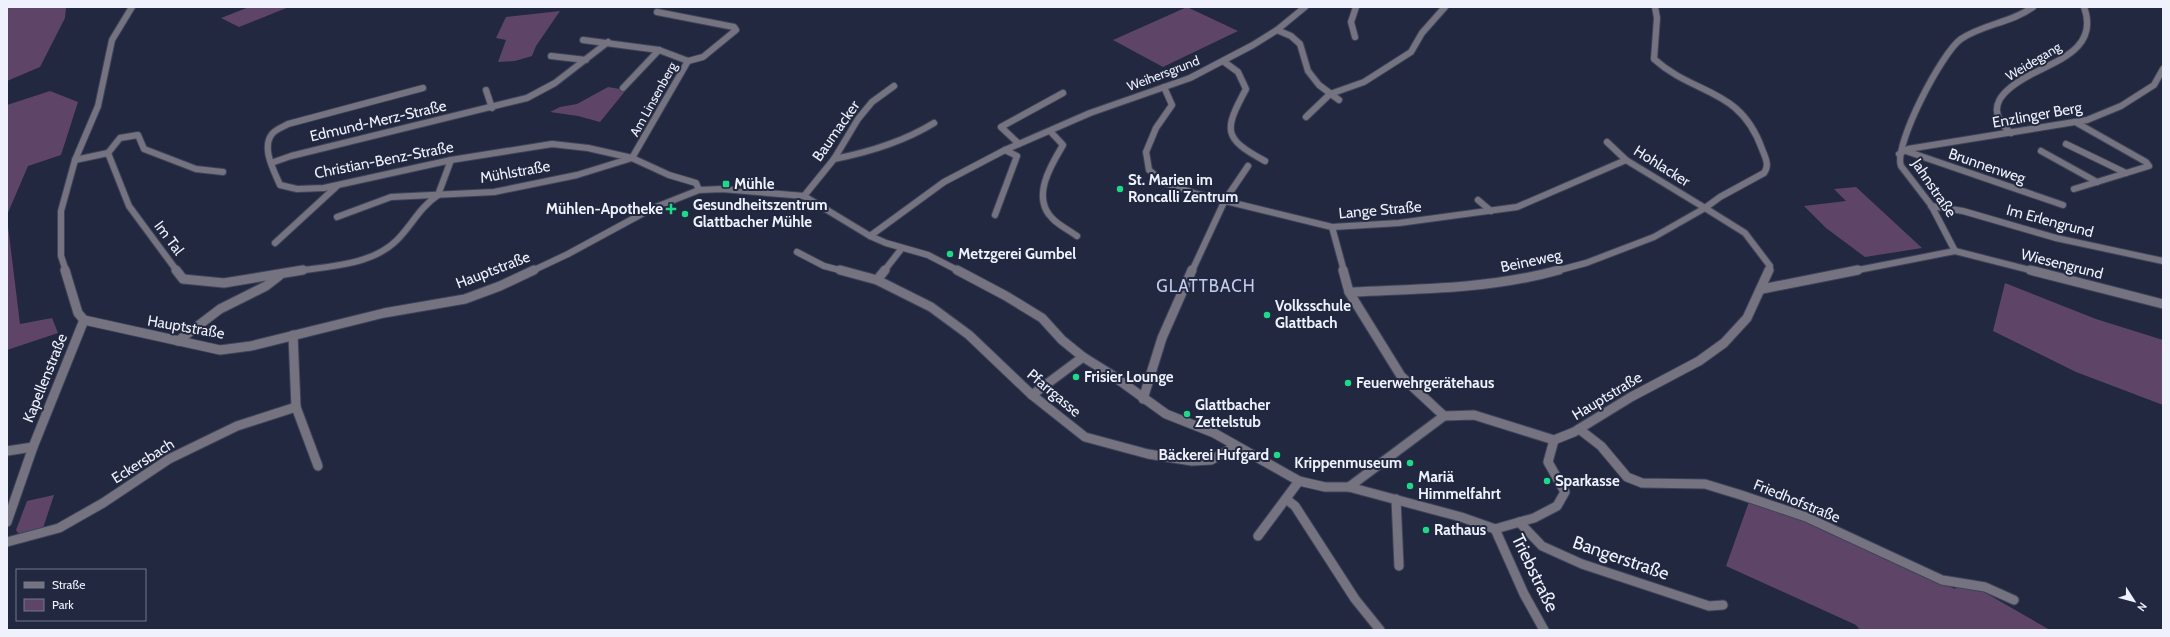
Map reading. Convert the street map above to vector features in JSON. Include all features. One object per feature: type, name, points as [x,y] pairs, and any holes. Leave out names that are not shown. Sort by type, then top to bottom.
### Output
[{"type":"street","points":[[84,320],[78,313],[61,256],[61,211],[75,160],[87,128],[98,106],[112,40],[132,7]]},
{"type":"street","name":"Weihersgrund","points":[[870,236],[944,182],[1005,150],[1090,113],[1190,78],[1277,30],[1305,7]]},
{"type":"street","points":[[1355,37],[1351,30],[1350,22],[1356,7]]},
{"type":"street","points":[[1306,117],[1330,94],[1364,82],[1412,52],[1422,33],[1445,7]]},
{"type":"street","points":[[1655,7],[1657,18],[1654,59],[1665,71],[1724,98],[1744,114],[1761,143],[1768,167],[1767,171],[1761,175],[1720,197],[1705,208]]},
{"type":"street","name":"Jahnstraße","points":[[1955,250],[1931,206],[1900,165],[1901,152],[1918,108],[1938,68],[1958,41],[1978,29],[2023,15],[2034,7]]},
{"type":"street","name":"Weidegang","points":[[2011,133],[1997,119],[1996,109],[1999,101],[2013,86],[2027,76],[2062,60],[2079,46],[2086,32],[2088,14],[2084,7]]},
{"type":"street","points":[[657,12],[734,27],[736,30],[703,57],[688,61]]},
{"type":"street","points":[[1277,30],[1290,36],[1300,44],[1308,71],[1330,94],[1339,100]]},
{"type":"street","name":"Am Linsenberg","points":[[583,40],[608,42],[659,50],[688,61],[677,76],[656,120],[632,158]]},
{"type":"street","name":"Edmund-Merz-Straße","points":[[271,163],[291,156],[410,126],[492,108],[527,98],[555,83],[608,42]]},
{"type":"street","points":[[623,88],[659,50]]},
{"type":"street","points":[[551,56],[586,60]]},
{"type":"street","points":[[1223,61],[1238,72],[1246,89],[1230,118],[1229,132],[1238,146],[1264,161]]},
{"type":"street","name":"Enzlinger Berg","points":[[1901,152],[2076,123],[2122,106],[2154,85],[2163,69]]},
{"type":"street","name":"Baumacker","points":[[804,196],[834,159],[858,119],[872,102],[894,86]]},
{"type":"street","name":"Lange Straße","points":[[1164,87],[1172,105],[1156,128],[1146,152],[1149,170],[1165,183],[1332,227],[1399,223],[1517,207],[1626,160]]},
{"type":"street","name":"Christian-Benz-Straße","points":[[423,88],[288,124],[273,133],[267,144],[271,163],[280,185],[297,189],[338,185],[451,160],[511,149],[552,144],[588,148],[632,158]]},
{"type":"street","points":[[486,90],[492,108]]},
{"type":"street","points":[[1019,144],[1001,127],[1063,93]]},
{"type":"street","points":[[834,159],[856,156],[896,143],[918,134],[934,123]]},
{"type":"street","points":[[2074,189],[2148,167],[2148,164],[2076,123]]},
{"type":"street","points":[[1050,131],[1063,145],[1048,171],[1042,200],[1051,218],[1077,236]]},
{"type":"street","points":[[75,160],[108,153],[112,143],[128,134],[138,135],[144,149],[196,169],[223,172]]},
{"type":"street","name":"Hohlacker","points":[[1607,142],[1626,160],[1705,208]]},
{"type":"street","points":[[2066,144],[2126,173]]},
{"type":"street","points":[[995,215],[1017,156],[1005,150]]},
{"type":"street","points":[[2041,151],[2097,182]]},
{"type":"street","name":"Brunnenweg","points":[[1901,152],[2063,205]]},
{"type":"street","name":"Im Tal","points":[[108,153],[129,206],[183,279],[224,283],[282,275]]},
{"type":"street","points":[[632,158],[668,175],[696,182],[699,190]]},
{"type":"street","name":"Mühlstraße","points":[[337,217],[391,197],[494,192],[577,175],[632,158]]},
{"type":"street","points":[[178,341],[220,309],[266,286],[282,275],[359,261],[381,252],[397,240],[424,205],[438,194],[451,160]]},
{"type":"street","points":[[1142,399],[1148,386],[1162,338],[1225,200],[1248,166]]},
{"type":"street","points":[[275,243],[338,185]]},
{"type":"street","name":"Hauptstraße","points":[[84,320],[220,350],[251,346],[384,313],[465,299],[500,286],[568,254],[651,209],[699,190],[715,189],[804,196],[870,236],[902,248],[928,255],[949,265],[1042,318],[1062,340],[1083,357],[1112,375],[1142,399],[1166,414],[1214,433],[1300,481],[1325,487],[1349,487],[1461,517],[1495,529]]},
{"type":"street","points":[[1478,200],[1491,211]]},
{"type":"street","name":"Im Erlengrund","points":[[1931,206],[1963,211],[2056,238],[2163,261]]},
{"type":"street","name":"Hauptstraße","points":[[1554,440],[1579,429],[1720,347],[1743,322],[1762,289],[1770,266],[1745,233],[1705,208]]},
{"type":"street","name":"Beineweg","points":[[1349,292],[1459,288],[1530,278],[1586,263],[1654,237],[1705,208]]},
{"type":"street","points":[[1332,227],[1349,292],[1401,376],[1444,416]]},
{"type":"street","points":[[877,280],[902,248]]},
{"type":"street","points":[[1762,289],[1955,250]]},
{"type":"street","name":"Wiesengrund","points":[[1955,250],[2163,304]]},
{"type":"street","name":"Pfarrgasse","points":[[797,252],[824,266],[877,280],[931,307],[969,335],[1032,395],[1085,437],[1148,454],[1192,461],[1211,460],[1236,446]]},
{"type":"street","name":"Kapellenstraße","points":[[7,522],[33,447],[84,320]]},
{"type":"street","points":[[293,335],[296,407],[318,466]]},
{"type":"street","points":[[1032,395],[1083,357]]},
{"type":"street","name":"Eckersbach","points":[[7,542],[59,528],[103,503],[169,459],[237,426],[296,407]]},
{"type":"street","points":[[1349,487],[1444,416],[1474,415],[1554,440],[1548,462],[1565,492],[1557,506],[1534,518],[1495,529]]},
{"type":"street","name":"Friedhofstraße","points":[[1579,429],[1601,446],[1627,477],[1642,483],[1705,484],[1741,494],[1806,517],[1942,580],[1985,587],[2014,600]]},
{"type":"street","name":"Kapellenstraße","points":[[7,451],[33,447]]},
{"type":"street","points":[[1258,536],[1300,481]]},
{"type":"street","points":[[1286,499],[1295,506],[1355,599],[1380,630]]},
{"type":"street","points":[[1396,499],[1399,566]]},
{"type":"street","name":"Bangerstraße","points":[[1519,522],[1542,546],[1582,564],[1709,606],[1722,605]]},
{"type":"street","name":"Triebstraße","points":[[1495,529],[1524,594],[1544,630]]},
{"type":"green space","points":[[7,7],[66,7],[65,18],[40,67],[7,81]]},
{"type":"green space","points":[[249,7],[289,7],[239,27],[221,18]]},
{"type":"green space","points":[[1187,7],[1238,31],[1163,67],[1113,40]]},
{"type":"green space","points":[[560,11],[536,46],[532,56],[515,61],[498,62],[506,40],[496,38],[506,17]]},
{"type":"green space","points":[[608,87],[626,90],[600,122],[578,116],[550,112],[560,107],[577,104]]},
{"type":"green space","points":[[50,91],[78,102],[61,155],[28,166],[7,215],[7,105]]},
{"type":"green space","points":[[1856,187],[1922,248],[1865,257],[1826,228],[1804,206],[1846,201],[1834,189]]},
{"type":"green space","points":[[7,218],[20,324],[52,318],[58,333],[7,350]]},
{"type":"green space","points":[[2005,283],[2096,319],[2163,340],[2163,405],[2076,372],[1993,331]]},
{"type":"green space","points":[[54,495],[43,528],[21,534],[18,533],[16,530],[27,501]]},
{"type":"green space","points":[[1750,499],[1804,521],[1955,589],[1957,585],[1984,592],[2050,630],[1860,630],[1856,625],[1726,566]]},
{"type":"place","name":"Mühle","points":[[726,184]]},
{"type":"place","name":"St. Marien im Roncalli Zentrum","points":[[1120,189]]},
{"type":"place","name":"Mühlen-Apotheke","points":[[671,209]]},
{"type":"place","name":"Gesundheitszentrum Glattbacher Mühle","points":[[685,214]]},
{"type":"place","name":"Metzgerei Gumbel","points":[[950,254]]},
{"type":"place","name":"Volksschule Glattbach","points":[[1267,315]]},
{"type":"place","name":"Frisier Lounge","points":[[1076,377]]},
{"type":"place","name":"Feuerwehrgerätehaus","points":[[1348,383]]},
{"type":"place","name":"Glattbacher Zettelstub","points":[[1187,414]]},
{"type":"place","name":"Bäckerei Hufgard","points":[[1277,455]]},
{"type":"place","name":"Krippenmuseum","points":[[1410,463]]},
{"type":"place","name":"Sparkasse","points":[[1547,481]]},
{"type":"place","name":"Mariä Himmelfahrt","points":[[1410,486]]},
{"type":"place","name":"Rathaus","points":[[1426,530]]},
{"type":"district","name":"GLATTBACH","points":[[1206,286]]}]
